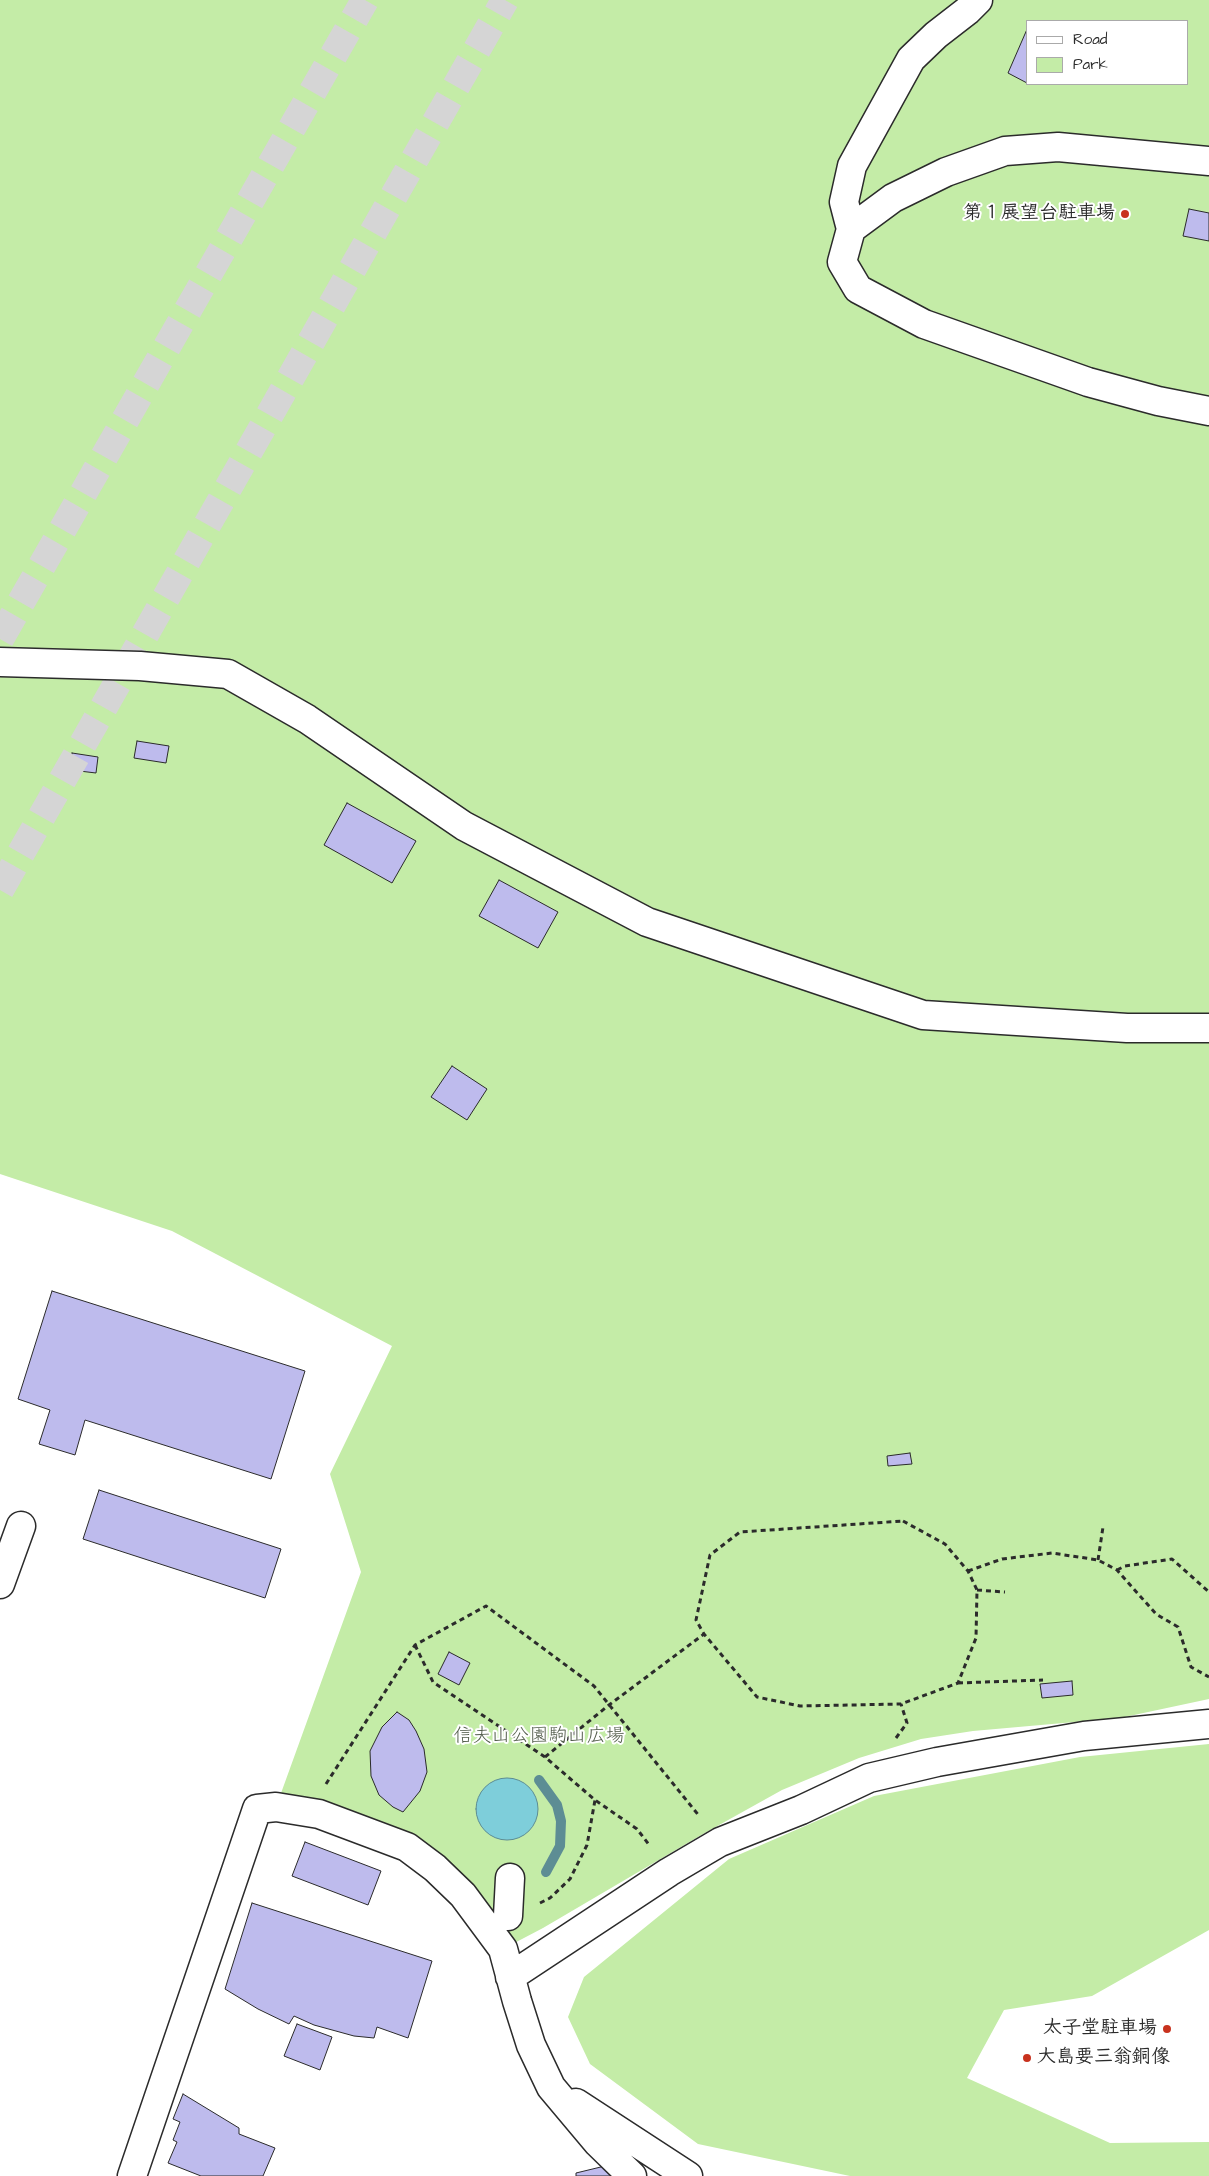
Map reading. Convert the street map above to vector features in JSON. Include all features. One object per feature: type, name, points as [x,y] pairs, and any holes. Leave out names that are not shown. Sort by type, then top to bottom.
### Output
[{"type":"street","points":[[978,0],[911,59],[852,166],[844,202],[851,229],[842,262],[858,288],[924,324],[1088,382],[1158,401],[1209,411]]},
{"type":"street","points":[[851,229],[893,198],[946,172],[1005,150],[1058,147],[1209,161]]},
{"type":"street","points":[[0,662],[140,666],[228,674],[307,719],[464,826],[647,922],[923,1015],[1127,1028],[1209,1028]]},
{"type":"street","points":[[0,1584],[21,1526]]},
{"type":"street","points":[[510,1977],[669,1872],[720,1842],[801,1810],[869,1778],[937,1762],[1084,1736],[1209,1724]]},
{"type":"street","points":[[132,2176],[258,1809],[276,1807],[319,1814],[407,1847],[435,1868],[463,1895],[503,1949],[531,2045],[551,2087],[598,2143],[632,2176]]},
{"type":"street","points":[[508,1916],[510,1878]]},
{"type":"street","points":[[551,2087],[688,2176]]},
{"type":"path","points":[[958,1683],[976,1638],[977,1590],[968,1571],[945,1544],[903,1521],[740,1532],[710,1556],[696,1620],[704,1634],[757,1697],[800,1706],[901,1704],[958,1683],[1044,1680]]},
{"type":"path","points":[[1098,1560],[1103,1527]]},
{"type":"path","points":[[968,1571],[1002,1559],[1052,1553],[1098,1560],[1117,1570],[1156,1614],[1178,1627],[1191,1667],[1209,1677]]},
{"type":"path","points":[[1117,1570],[1125,1566],[1172,1559],[1209,1592]]},
{"type":"path","points":[[977,1590],[1005,1592]]},
{"type":"path","points":[[309,1812],[415,1644],[486,1606],[594,1686],[720,1842]]},
{"type":"path","points":[[545,1757],[609,1705],[704,1634]]},
{"type":"path","points":[[415,1644],[433,1682],[545,1757],[595,1800],[637,1829]]},
{"type":"path","points":[[508,1916],[520,1914],[550,1898],[570,1879],[587,1845],[595,1800]]},
{"type":"green space","name":"信夫山公園駒山広場","points":[[0,0],[1209,0],[1209,1699],[1120,1718],[973,1731],[921,1739],[859,1758],[782,1790],[543,1928],[503,1949],[435,1868],[276,1807],[361,1572],[330,1474],[392,1346],[172,1231],[0,1174]]},
{"type":"green space","points":[[1209,1744],[1209,1930],[1092,1996],[1004,2010],[967,2078],[1110,2143],[1209,2142],[1209,2176],[850,2176],[698,2144],[590,2064],[568,2017],[584,1977],[729,1859],[874,1796],[1080,1757]]},
{"type":"water","points":[[507,1778],[519,1781],[529,1787],[535,1797],[538,1809],[535,1821],[529,1831],[519,1837],[507,1840],[495,1837],[485,1831],[479,1821],[476,1809],[479,1797],[485,1787],[495,1781]]},
{"type":"building","points":[[1026,32],[1026,82],[1008,73]]},
{"type":"building","points":[[1189,209],[1209,213],[1209,241],[1183,236]]},
{"type":"building","points":[[137,741],[169,746],[166,763],[134,758]]},
{"type":"building","points":[[72,753],[98,757],[96,773],[71,770]]},
{"type":"building","points":[[347,803],[416,841],[392,883],[324,845]]},
{"type":"building","points":[[499,880],[558,912],[538,948],[479,916]]},
{"type":"building","points":[[452,1066],[487,1089],[467,1120],[431,1097]]},
{"type":"building","points":[[52,1291],[305,1371],[271,1479],[85,1420],[75,1455],[39,1444],[50,1410],[18,1399]]},
{"type":"building","points":[[910,1453],[912,1464],[888,1466],[887,1456]]},
{"type":"building","points":[[99,1490],[281,1549],[265,1598],[83,1539]]},
{"type":"building","points":[[449,1652],[470,1663],[459,1685],[438,1674]]},
{"type":"building","points":[[1072,1681],[1073,1695],[1042,1698],[1040,1684]]},
{"type":"building","points":[[397,1712],[409,1720],[416,1731],[424,1749],[427,1772],[420,1791],[403,1812],[393,1807],[379,1795],[371,1776],[370,1751],[382,1727]]},
{"type":"building","points":[[305,1842],[381,1871],[368,1905],[292,1876]]},
{"type":"building","points":[[252,1903],[432,1961],[408,2038],[377,2027],[374,2038],[354,2036],[314,2025],[294,2016],[289,2024],[258,2009],[225,1989]]},
{"type":"building","points":[[297,2024],[332,2037],[320,2070],[284,2056]]},
{"type":"building","points":[[183,2094],[239,2128],[239,2134],[275,2148],[263,2176],[201,2176],[168,2163],[177,2142],[173,2140],[180,2122],[173,2119]]},
{"type":"building","points":[[609,2165],[622,2176],[576,2176],[576,2173]]},
{"type":"waterway","points":[[539,1780],[557,1805],[561,1821],[560,1846],[546,1872]]},
{"type":"tunnel","points":[[0,639],[365,0]]},
{"type":"tunnel","points":[[0,890],[505,0]]},
{"type":"place","name":"第１展望台駐車場","points":[[1125,214]]},
{"type":"place","name":"太子堂駐車場","points":[[1167,2029]]},
{"type":"place","name":"大島要三翁銅像","points":[[1027,2058]]}]
